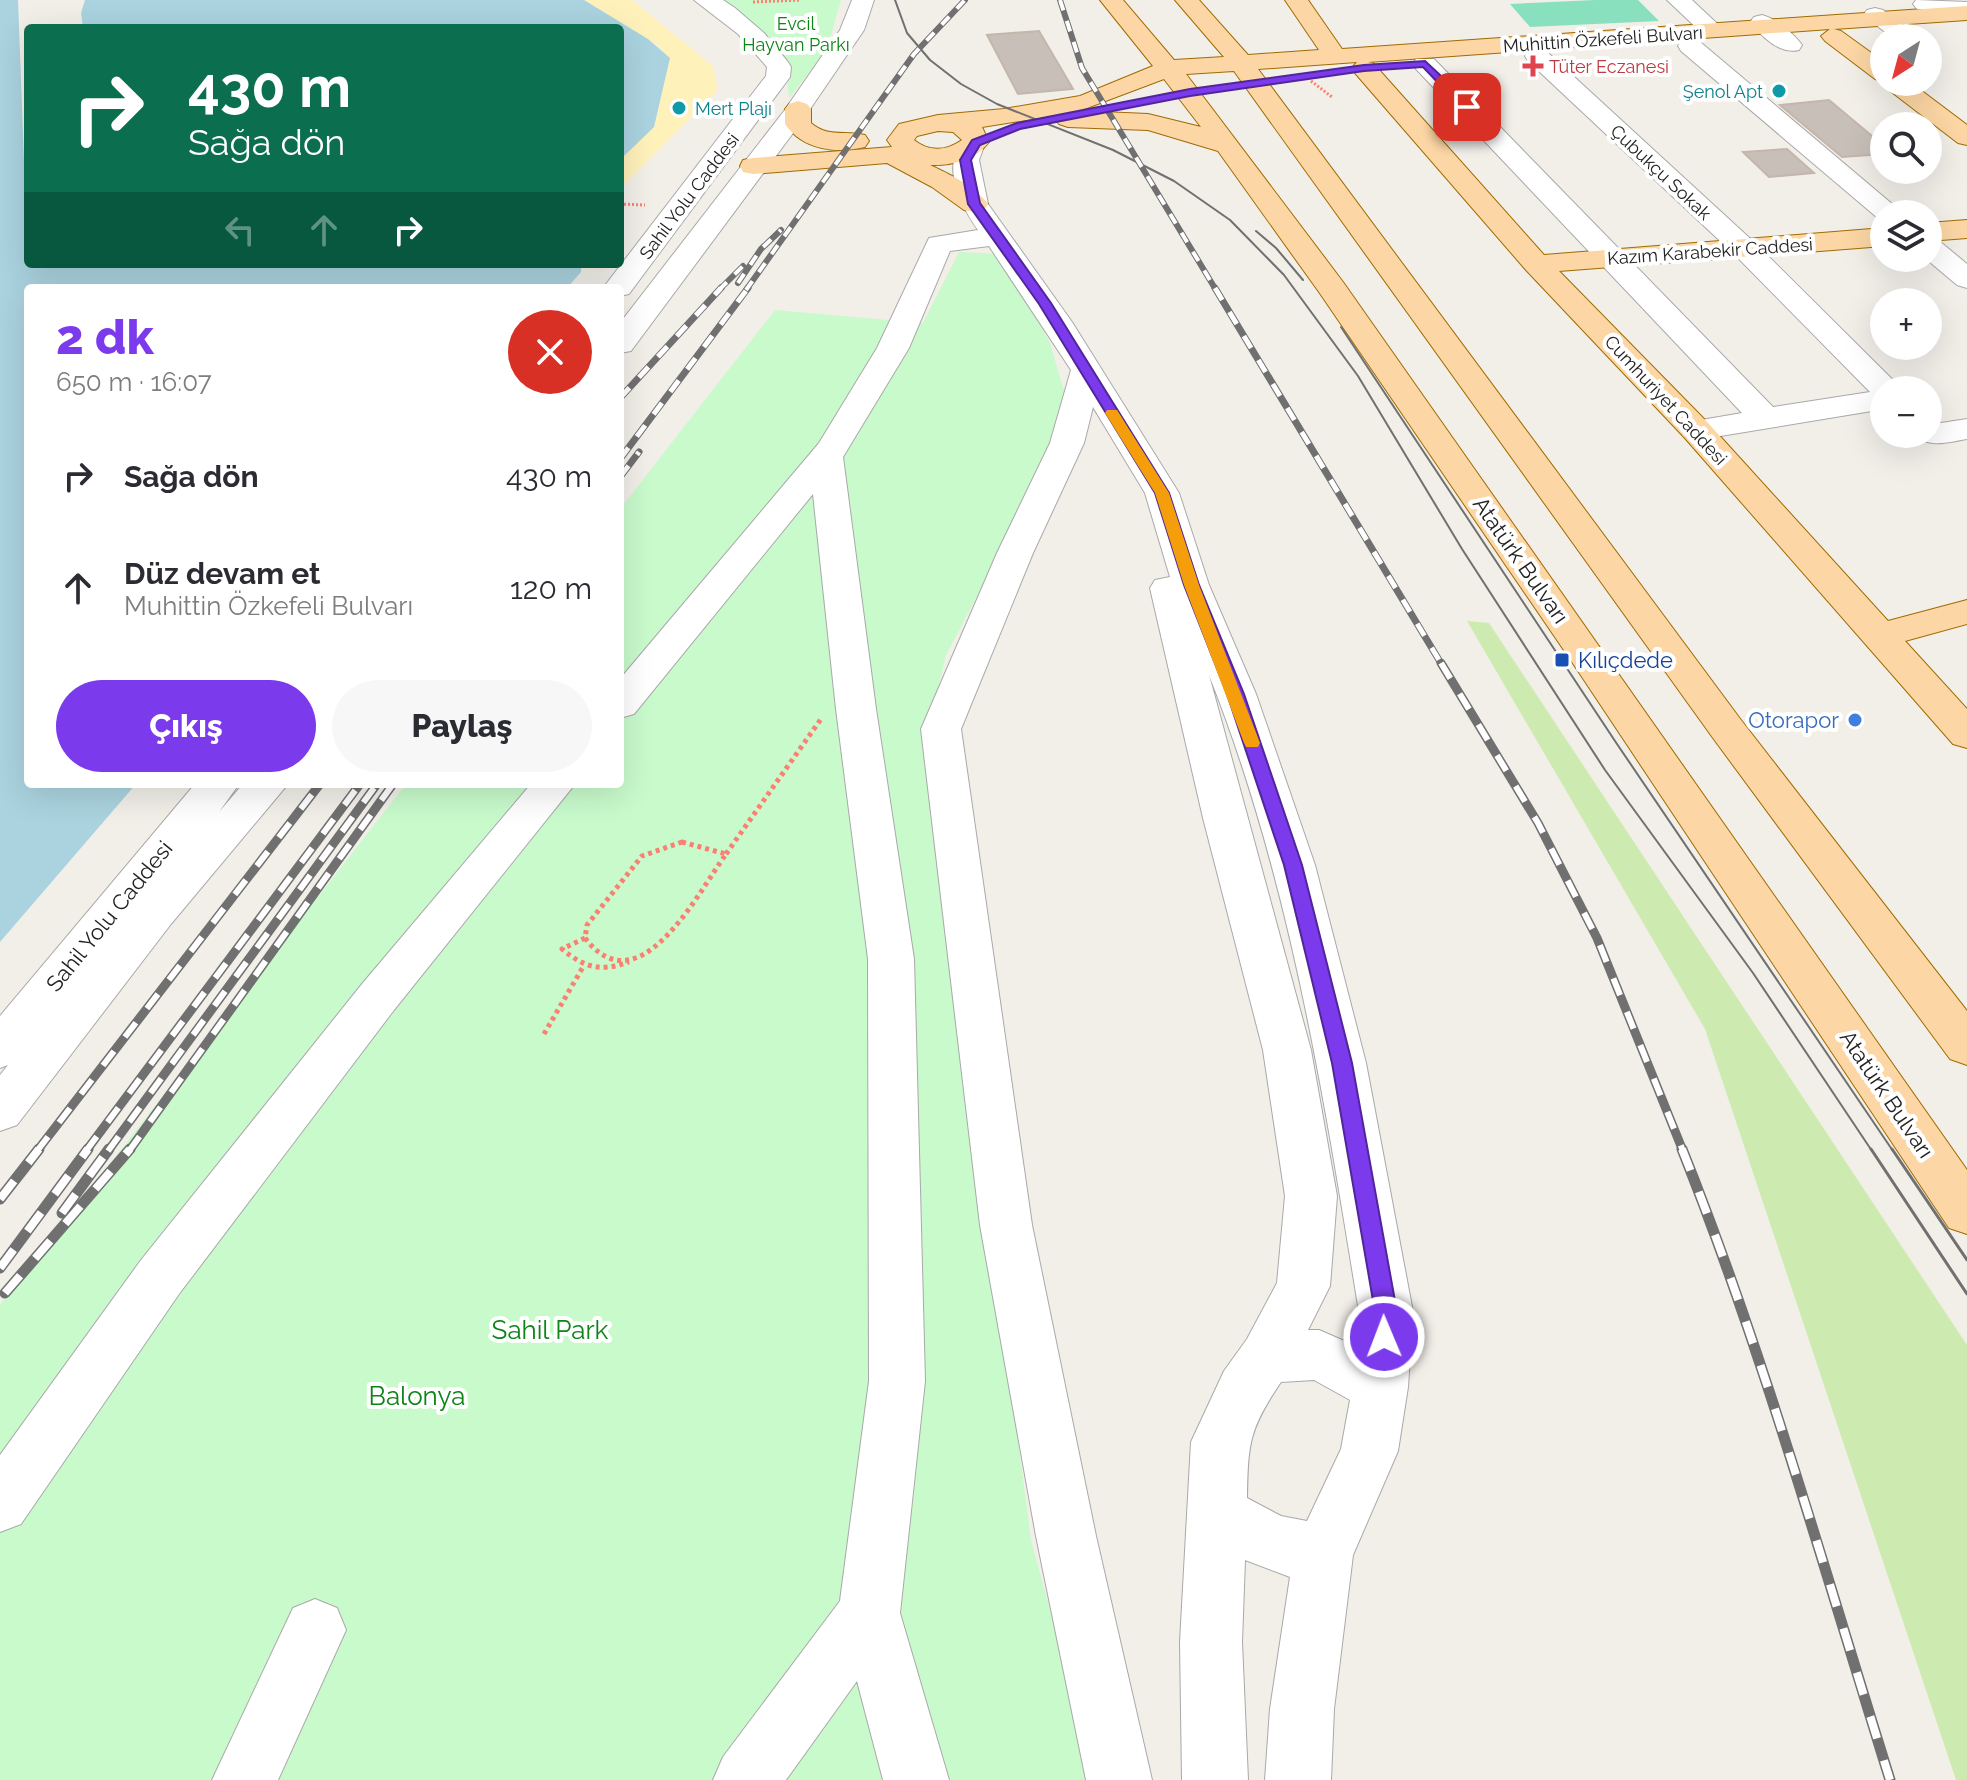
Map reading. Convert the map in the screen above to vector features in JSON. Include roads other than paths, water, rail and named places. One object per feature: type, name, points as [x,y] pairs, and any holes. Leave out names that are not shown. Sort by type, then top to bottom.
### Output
[{"type":"main road","name":"Atatürk Bulvarı","points":[[1111,0],[1217,81],[1718,716],[1967,1046]]},
{"type":"main road","name":"Atatürk Bulvarı","points":[[1186,0],[1224,40],[1217,81],[1224,144],[1331,288],[1681,789],[1967,1212]]},
{"type":"main road","name":"Cumhuriyet Caddesi","points":[[1296,0],[1350,63],[1536,264],[1696,430],[1967,734]]},
{"type":"main road","name":"Muhittin Özkefeli Bulvarı","points":[[1898,24],[1951,10]]},
{"type":"main road","name":"Muhittin Özkefeli Bulvarı","points":[[1350,63],[1425,64],[1690,46],[1776,33],[1870,27]]},
{"type":"main road","name":"Muhittin Özkefeli Bulvarı","points":[[1217,81],[1350,63],[1713,31],[1833,36],[1870,30]]},
{"type":"main road","points":[[1833,36],[1870,64]]},
{"type":"main road","points":[[758,159],[828,142],[901,147],[941,156],[973,146],[1017,126],[1217,81]]},
{"type":"main road","points":[[758,159],[901,147],[917,126],[1004,117],[1217,81]]},
{"type":"main road","points":[[1913,96],[1967,137]]},
{"type":"main road","points":[[798,109],[798,124],[803,132],[828,142]]},
{"type":"main road","points":[[1054,120],[1138,118],[1167,123],[1224,144]]},
{"type":"main road","points":[[938,123],[968,129],[977,137],[973,146]]},
{"type":"main road","points":[[901,147],[920,168],[974,204]]},
{"type":"main road","points":[[1942,231],[1967,229]]},
{"type":"main road","name":"Kazım Karabekir Caddesi","points":[[1536,264],[1870,238]]},
{"type":"main road","points":[[1881,635],[1967,612]]},
{"type":"street","name":"Sahil Yolu Caddesi","points":[[621,284],[778,77],[779,67],[743,25],[722,8],[705,0]]},
{"type":"street","points":[[624,339],[798,109],[852,30],[863,0]]},
{"type":"street","points":[[1678,0],[1713,31]]},
{"type":"street","points":[[1690,46],[1873,200]]},
{"type":"street","name":"Çubukçu Sokak","points":[[1537,56],[1745,249],[1873,376]]},
{"type":"street","points":[[1425,64],[1765,418]]},
{"type":"street","points":[[973,146],[966,160],[974,204],[999,236],[1087,369],[1162,493],[1191,585],[1236,694],[1293,865],[1342,1063],[1386,1312],[1380,1387],[1369,1451],[1323,1554],[1302,1709],[1298,1780]]},
{"type":"street","points":[[624,700],[826,456],[893,348],[939,244],[999,236]]},
{"type":"street","points":[[1942,258],[1967,279]]},
{"type":"street","points":[[1087,369],[1067,443],[1015,553],[941,729],[1006,1225],[1066,1536],[1119,1780]]},
{"type":"street","points":[[1696,430],[1870,401]]},
{"type":"street","points":[[1942,433],[1967,429]]},
{"type":"street","points":[[1124,434],[1123,459],[1156,539],[1224,818],[1287,1050],[1311,1196],[1303,1286],[1266,1357],[1244,1389],[1220,1442],[1211,1642],[1217,1778]]},
{"type":"street","points":[[826,456],[856,709],[891,959],[897,1381],[869,1613],[916,1780]]},
{"type":"street","name":"Sahil Yolu Caddesi","points":[[0,1049],[215,788]]},
{"type":"street","points":[[0,1111],[155,912],[264,788]]},
{"type":"street","points":[[0,1504],[160,1277],[378,997],[551,788]]},
{"type":"street","points":[[1266,1357],[1319,1355],[1380,1387]]},
{"type":"street","points":[[1215,1513],[1274,1544],[1323,1554]]},
{"type":"street","points":[[746,1780],[869,1613]]},
{"type":"street","points":[[245,1780],[315,1630]]},
{"type":"water","points":[[0,0],[18,0],[24,268],[581,268],[581,272],[570,284],[24,284],[24,788],[133,788],[0,942]]},
{"type":"water","points":[[85,0],[584,0],[623,24],[82,24],[81,13]]},
{"type":"water","points":[[624,24],[670,58],[654,127],[624,156]]},
{"type":"tram line","points":[[895,0],[907,33],[930,60],[961,84],[997,104],[1113,150],[1174,181],[1230,220],[1284,275],[1358,376],[1462,549],[1605,770],[1753,973],[1872,1151]]},
{"type":"tram line","points":[[1256,231],[1276,248],[1303,280]]},
{"type":"tram line","points":[[1341,327],[1617,744],[1893,1151]]},
{"type":"tram line","points":[[1871,1149],[1967,1294]]},
{"type":"tram line","points":[[1892,1149],[1967,1260]]},
{"type":"railway","points":[[746,290],[914,54],[965,0]]},
{"type":"railway","points":[[1060,0],[1082,68],[1216,290]]},
{"type":"railway","points":[[738,283],[761,249],[781,230]]},
{"type":"railway","points":[[721,288],[743,266]]},
{"type":"railway","points":[[624,394],[721,288]]},
{"type":"railway","points":[[624,454],[748,288]]},
{"type":"railway","points":[[1215,288],[1442,665]]},
{"type":"railway","points":[[624,472],[639,452]]},
{"type":"railway","points":[[1441,663],[1538,823],[1597,938],[1683,1151]]},
{"type":"railway","points":[[37,1151],[317,788]]},
{"type":"railway","points":[[86,1151],[357,788]]},
{"type":"railway","points":[[108,1151],[374,788]]},
{"type":"railway","points":[[129,1151],[390,788]]},
{"type":"railway","points":[[0,1199],[39,1149]]},
{"type":"railway","points":[[0,1268],[88,1149]]},
{"type":"railway","points":[[62,1213],[109,1149]]},
{"type":"railway","points":[[5,1293],[130,1149]]},
{"type":"railway","points":[[1682,1149],[1740,1304],[1890,1780]]},
{"type":"place","name":"Tüter Eczanesi","points":[[1533,66]]},
{"type":"place","name":"Şenol Apt","points":[[1779,91]]},
{"type":"place","name":"Mert Plajı","points":[[679,108]]},
{"type":"place","name":"Kılıçdede","points":[[1562,660]]},
{"type":"place","name":"Otorapor","points":[[1855,720]]},
{"type":"park label","name":"Evcil Hayvan Parkı","points":[[796,33]]},
{"type":"park label","name":"Sahil Park","points":[[550,1330]]},
{"type":"park label","name":"Balonya","points":[[417,1396]]}]
